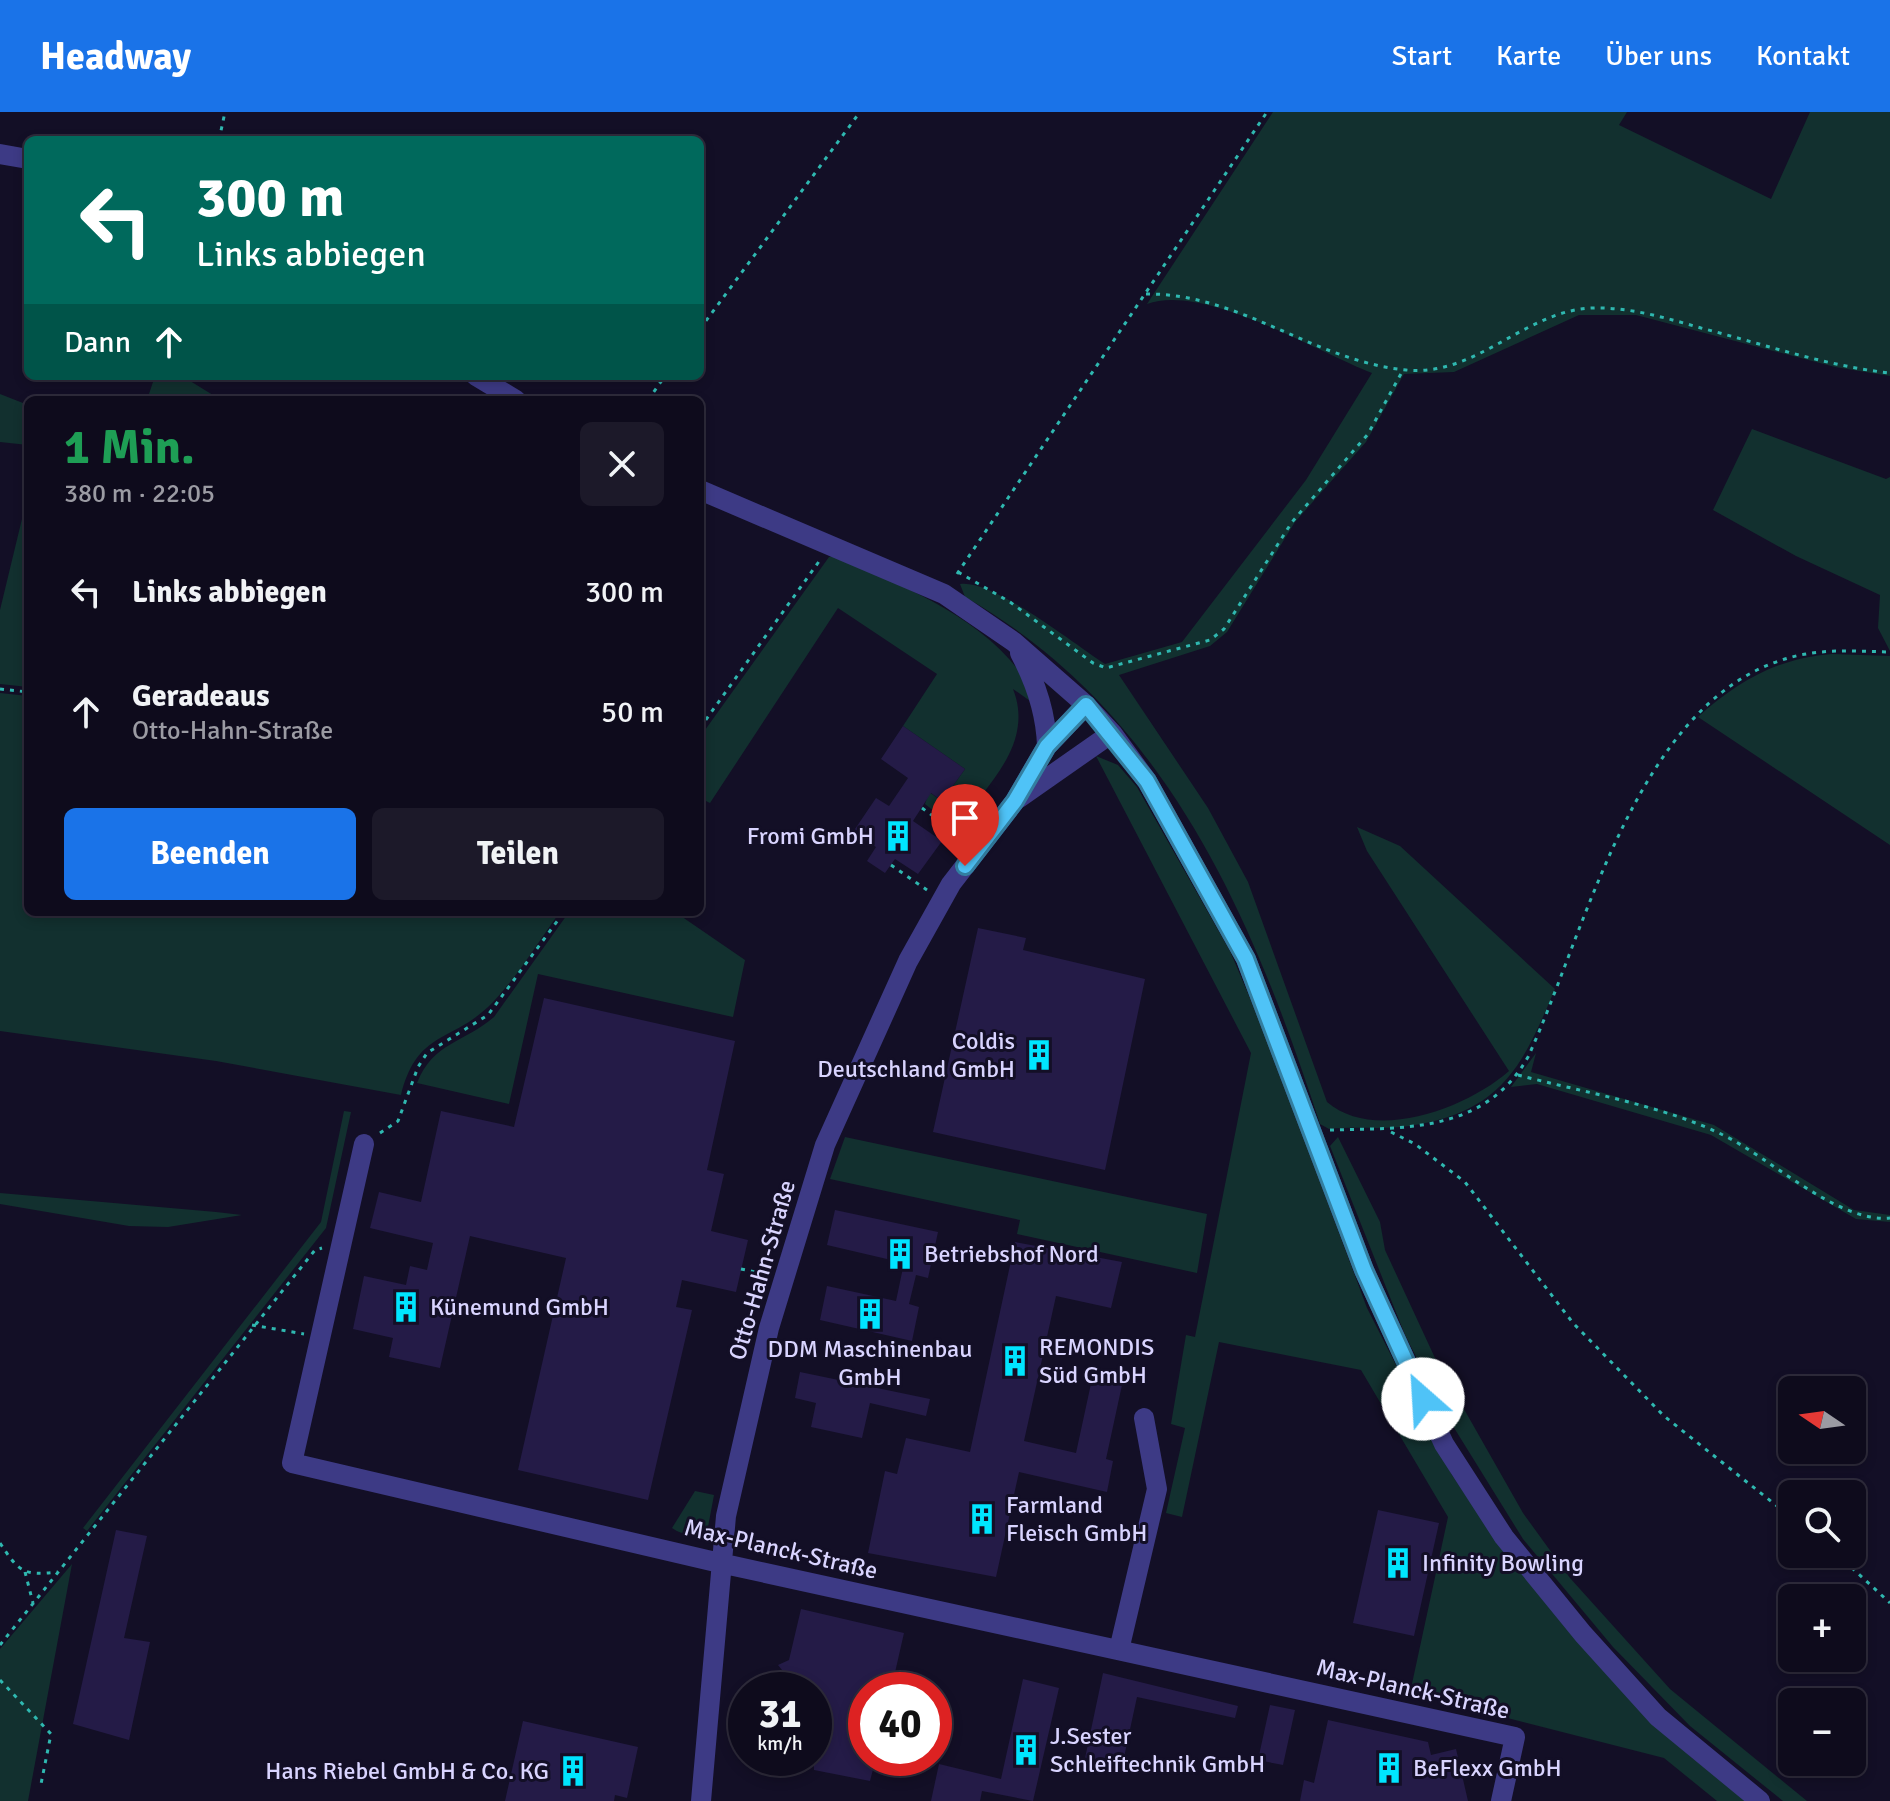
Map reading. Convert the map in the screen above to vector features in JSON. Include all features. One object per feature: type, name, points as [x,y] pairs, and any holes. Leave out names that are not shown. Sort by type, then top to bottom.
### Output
[{"type":"street","points":[[0,154],[24,158]]},
{"type":"street","points":[[483,380],[509,396]]},
{"type":"street","points":[[704,492],[944,594],[1014,642],[1086,705],[1112,733],[1147,781],[1246,959],[1364,1270],[1444,1444],[1504,1537],[1583,1634],[1658,1717],[1760,1801]]},
{"type":"street","points":[[1014,642],[1035,680],[1046,723],[1047,746]]},
{"type":"street","points":[[1015,801],[1047,746],[1086,705]]},
{"type":"street","points":[[1015,801],[1112,733]]},
{"type":"street","name":"Otto-Hahn-Straße","points":[[701,1801],[726,1516],[769,1328],[825,1145],[908,961],[942,900],[1015,801]]},
{"type":"street","name":"Max-Planck-Straße","points":[[364,1144],[292,1463],[720,1563],[1515,1737],[1501,1801]]},
{"type":"street","points":[[1119,1650],[1157,1489],[1144,1418]]},
{"type":"path","points":[[220,136],[225,112]]},
{"type":"path","points":[[704,324],[860,112]]},
{"type":"path","points":[[944,594],[1267,112]]},
{"type":"path","points":[[1146,294],[1173,294],[1209,301],[1274,324],[1348,359],[1403,370],[1462,364],[1563,313],[1590,308],[1649,314],[1823,360],[1890,373]]},
{"type":"path","points":[[958,572],[1010,602],[1093,663],[1106,668],[1210,640],[1224,629],[1292,522],[1368,434],[1403,370]]},
{"type":"path","points":[[704,722],[827,546]]},
{"type":"path","points":[[1312,1131],[1388,1130],[1440,1122],[1494,1097],[1518,1075],[1551,1006],[1645,780],[1686,723],[1741,678],[1767,664],[1816,651],[1890,652]]},
{"type":"path","points":[[0,689],[24,692]]},
{"type":"path","points":[[922,808],[978,849]]},
{"type":"path","points":[[891,865],[942,900]]},
{"type":"path","points":[[364,1144],[398,1121],[418,1067],[427,1053],[488,1015],[561,916]]},
{"type":"path","points":[[1518,1075],[1697,1124],[1759,1154],[1857,1214],[1890,1218]]},
{"type":"path","points":[[1388,1130],[1415,1144],[1465,1182],[1539,1282],[1611,1366],[1664,1416],[1778,1507]]},
{"type":"path","points":[[0,1645],[252,1325],[315,1250],[342,1241]]},
{"type":"path","points":[[741,1269],[784,1278]]},
{"type":"path","points":[[252,1325],[275,1326],[320,1339]]},
{"type":"path","points":[[0,1543],[14,1565],[25,1572],[60,1571]]},
{"type":"path","points":[[1852,1568],[1890,1603]]},
{"type":"path","points":[[25,1572],[33,1605]]},
{"type":"path","points":[[0,1680],[51,1734],[41,1784]]},
{"type":"green space","points":[[1273,112],[1627,112],[1619,125],[1771,199],[1810,112],[1890,112],[1890,376],[1835,367],[1636,315],[1579,315],[1454,372],[1404,374],[1366,442],[1295,522],[1227,632],[1210,646],[1119,675],[1208,808],[1248,882],[1327,1102],[1347,1114],[1370,1120],[1420,1116],[1470,1097],[1509,1071],[1367,851],[1357,827],[1400,846],[1555,989],[1519,1063],[1504,1082],[1466,1110],[1409,1126],[1329,1129],[1320,1124],[1264,970],[1231,895],[1192,825],[1147,759],[1095,698],[1035,644],[965,597],[960,584],[974,585],[1012,602],[1105,664],[1182,642],[1306,480],[1372,373],[1260,322],[1228,311],[1171,300],[1147,304]]},
{"type":"green space","points":[[154,380],[188,380],[214,396],[148,396]]},
{"type":"green space","points":[[0,394],[24,403],[24,445],[0,442]]},
{"type":"green space","points":[[1752,429],[1886,479],[1890,477],[1890,651],[1878,628],[1880,595],[1796,556],[1713,510]]},
{"type":"green space","points":[[24,511],[24,687],[0,684],[0,610]]},
{"type":"green space","points":[[834,556],[893,582],[953,613],[980,632],[1005,654],[1025,679],[1040,708],[1013,689],[1018,709],[1018,728],[1012,746],[993,781],[955,828],[925,804],[929,792],[942,801],[965,769],[903,726],[937,674],[838,608],[710,803],[704,800],[704,731],[829,557]]},
{"type":"green space","points":[[1832,654],[1890,656],[1890,845],[1698,717],[1744,682],[1776,666]]},
{"type":"green space","points":[[0,693],[24,696],[24,916],[557,916],[493,1002],[464,1025],[427,1047],[417,1058],[401,1095],[216,1061],[0,1031]]},
{"type":"green space","points":[[1096,756],[1118,765],[1137,787],[1230,951],[1264,1031],[1367,1308],[1452,1475],[1505,1553],[1648,1717],[1691,1757],[1748,1801],[1717,1801],[1664,1758],[1410,1693],[1448,1517],[1361,1370],[1219,1342],[1182,1517],[1166,1513],[1185,1428],[1171,1424],[1186,1335],[1195,1337],[1251,1053]]},
{"type":"green space","points":[[566,916],[681,916],[745,960],[733,1017],[538,974],[509,1104],[417,1083],[424,1069],[440,1051],[494,1017]]},
{"type":"green space","points":[[1536,1053],[1531,1072],[1714,1125],[1854,1210],[1890,1215],[1890,1222],[1856,1219],[1711,1135],[1537,1084],[1511,1087]]},
{"type":"green space","points":[[344,1111],[351,1112],[326,1228],[87,1531],[83,1528],[321,1222]]},
{"type":"green space","points":[[845,1137],[1207,1214],[1197,1273],[1017,1234],[1020,1220],[830,1179]]},
{"type":"green space","points":[[1338,1137],[1380,1222],[1385,1250],[1435,1358],[1523,1513],[1570,1578],[1670,1689],[1807,1801],[1783,1801],[1690,1726],[1613,1647],[1523,1539],[1443,1410],[1405,1335],[1330,1146]]},
{"type":"green space","points":[[0,1193],[242,1215],[168,1227],[129,1226],[0,1204]]},
{"type":"green space","points":[[695,1491],[714,1495],[708,1527],[694,1533],[681,1533],[672,1528]]},
{"type":"green space","points":[[72,1564],[28,1801],[0,1801],[0,1649]]},
{"type":"building","points":[[903,726],[965,769],[942,801],[931,793],[913,821],[942,841],[918,874],[895,859],[885,873],[867,861],[876,847],[853,832],[876,798],[889,806],[908,778],[881,759]]},
{"type":"building","name":"Coldis Deutschland GmbH","points":[[978,928],[1026,938],[1023,950],[1145,979],[1105,1170],[933,1132]]},
{"type":"building","points":[[544,998],[735,1041],[707,1170],[724,1174],[711,1231],[748,1240],[736,1292],[682,1280],[676,1307],[692,1310],[648,1500],[518,1470],[566,1258],[470,1236],[440,1368],[389,1357],[393,1338],[353,1329],[364,1276],[406,1285],[410,1266],[427,1270],[433,1243],[370,1228],[379,1192],[421,1202],[441,1111],[514,1127]]},
{"type":"building","points":[[835,1210],[938,1232],[928,1278],[916,1275],[909,1304],[919,1307],[912,1341],[820,1320],[827,1286],[896,1301],[904,1263],[827,1245]]},
{"type":"building","points":[[1015,1242],[1122,1262],[1111,1308],[1056,1296],[1024,1441],[1076,1453],[1092,1379],[1122,1385],[1106,1459],[1113,1461],[1107,1492],[1019,1472],[996,1577],[868,1553],[885,1471],[897,1474],[906,1438],[970,1452]]},
{"type":"building","points":[[800,1372],[930,1399],[926,1416],[870,1403],[862,1438],[811,1427],[816,1403],[795,1398]]},
{"type":"building","name":"Infinity Bowling","points":[[1378,1510],[1439,1523],[1414,1636],[1353,1623]]},
{"type":"building","points":[[116,1530],[147,1536],[124,1638],[150,1642],[129,1740],[73,1724]]},
{"type":"building","points":[[801,1609],[904,1633],[895,1672],[848,1672],[848,1776],[871,1776],[870,1781],[832,1774],[832,1672],[784,1672],[778,1665],[789,1660]]},
{"type":"building","points":[[1103,1673],[1238,1706],[1235,1718],[1137,1697],[1121,1771],[1084,1763]]},
{"type":"building","name":"J.Sester Schleiftechnik GmbH","points":[[1023,1679],[1059,1688],[1033,1801],[982,1791],[980,1801],[931,1801],[936,1776],[952,1776],[952,1767],[1001,1779]]},
{"type":"building","points":[[1270,1705],[1295,1710],[1283,1765],[1258,1760]]},
{"type":"building","name":"BeFlexx GmbH","points":[[1328,1720],[1428,1742],[1431,1755],[1456,1749],[1468,1801],[1300,1801],[1304,1780],[1314,1783]]},
{"type":"building","name":"Hans Riebel GmbH & Co. KG","points":[[523,1721],[638,1747],[627,1798],[615,1795],[614,1801],[505,1801]]},
{"type":"place","name":"Fromi GmbH","points":[[898,836]]},
{"type":"place","name":"Coldis Deutschland GmbH","points":[[1039,1055]]},
{"type":"place","name":"Betriebshof Nord","points":[[900,1254]]},
{"type":"place","name":"Künemund GmbH","points":[[406,1307]]},
{"type":"place","name":"DDM Maschinenbau GmbH","points":[[870,1314]]},
{"type":"place","name":"REMONDIS Süd GmbH","points":[[1015,1361]]},
{"type":"place","name":"Farmland Fleisch GmbH","points":[[982,1519]]},
{"type":"place","name":"Infinity Bowling","points":[[1398,1563]]},
{"type":"place","name":"J.Sester Schleiftechnik GmbH","points":[[1026,1750]]},
{"type":"place","name":"BeFlexx GmbH","points":[[1389,1768]]},
{"type":"place","name":"Hans Riebel GmbH & Co. KG","points":[[573,1771]]},
{"type":"route","points":[[965,866],[1015,801],[1047,746],[1086,705],[1112,733],[1147,781],[1246,959],[1364,1270],[1423,1399]]}]
